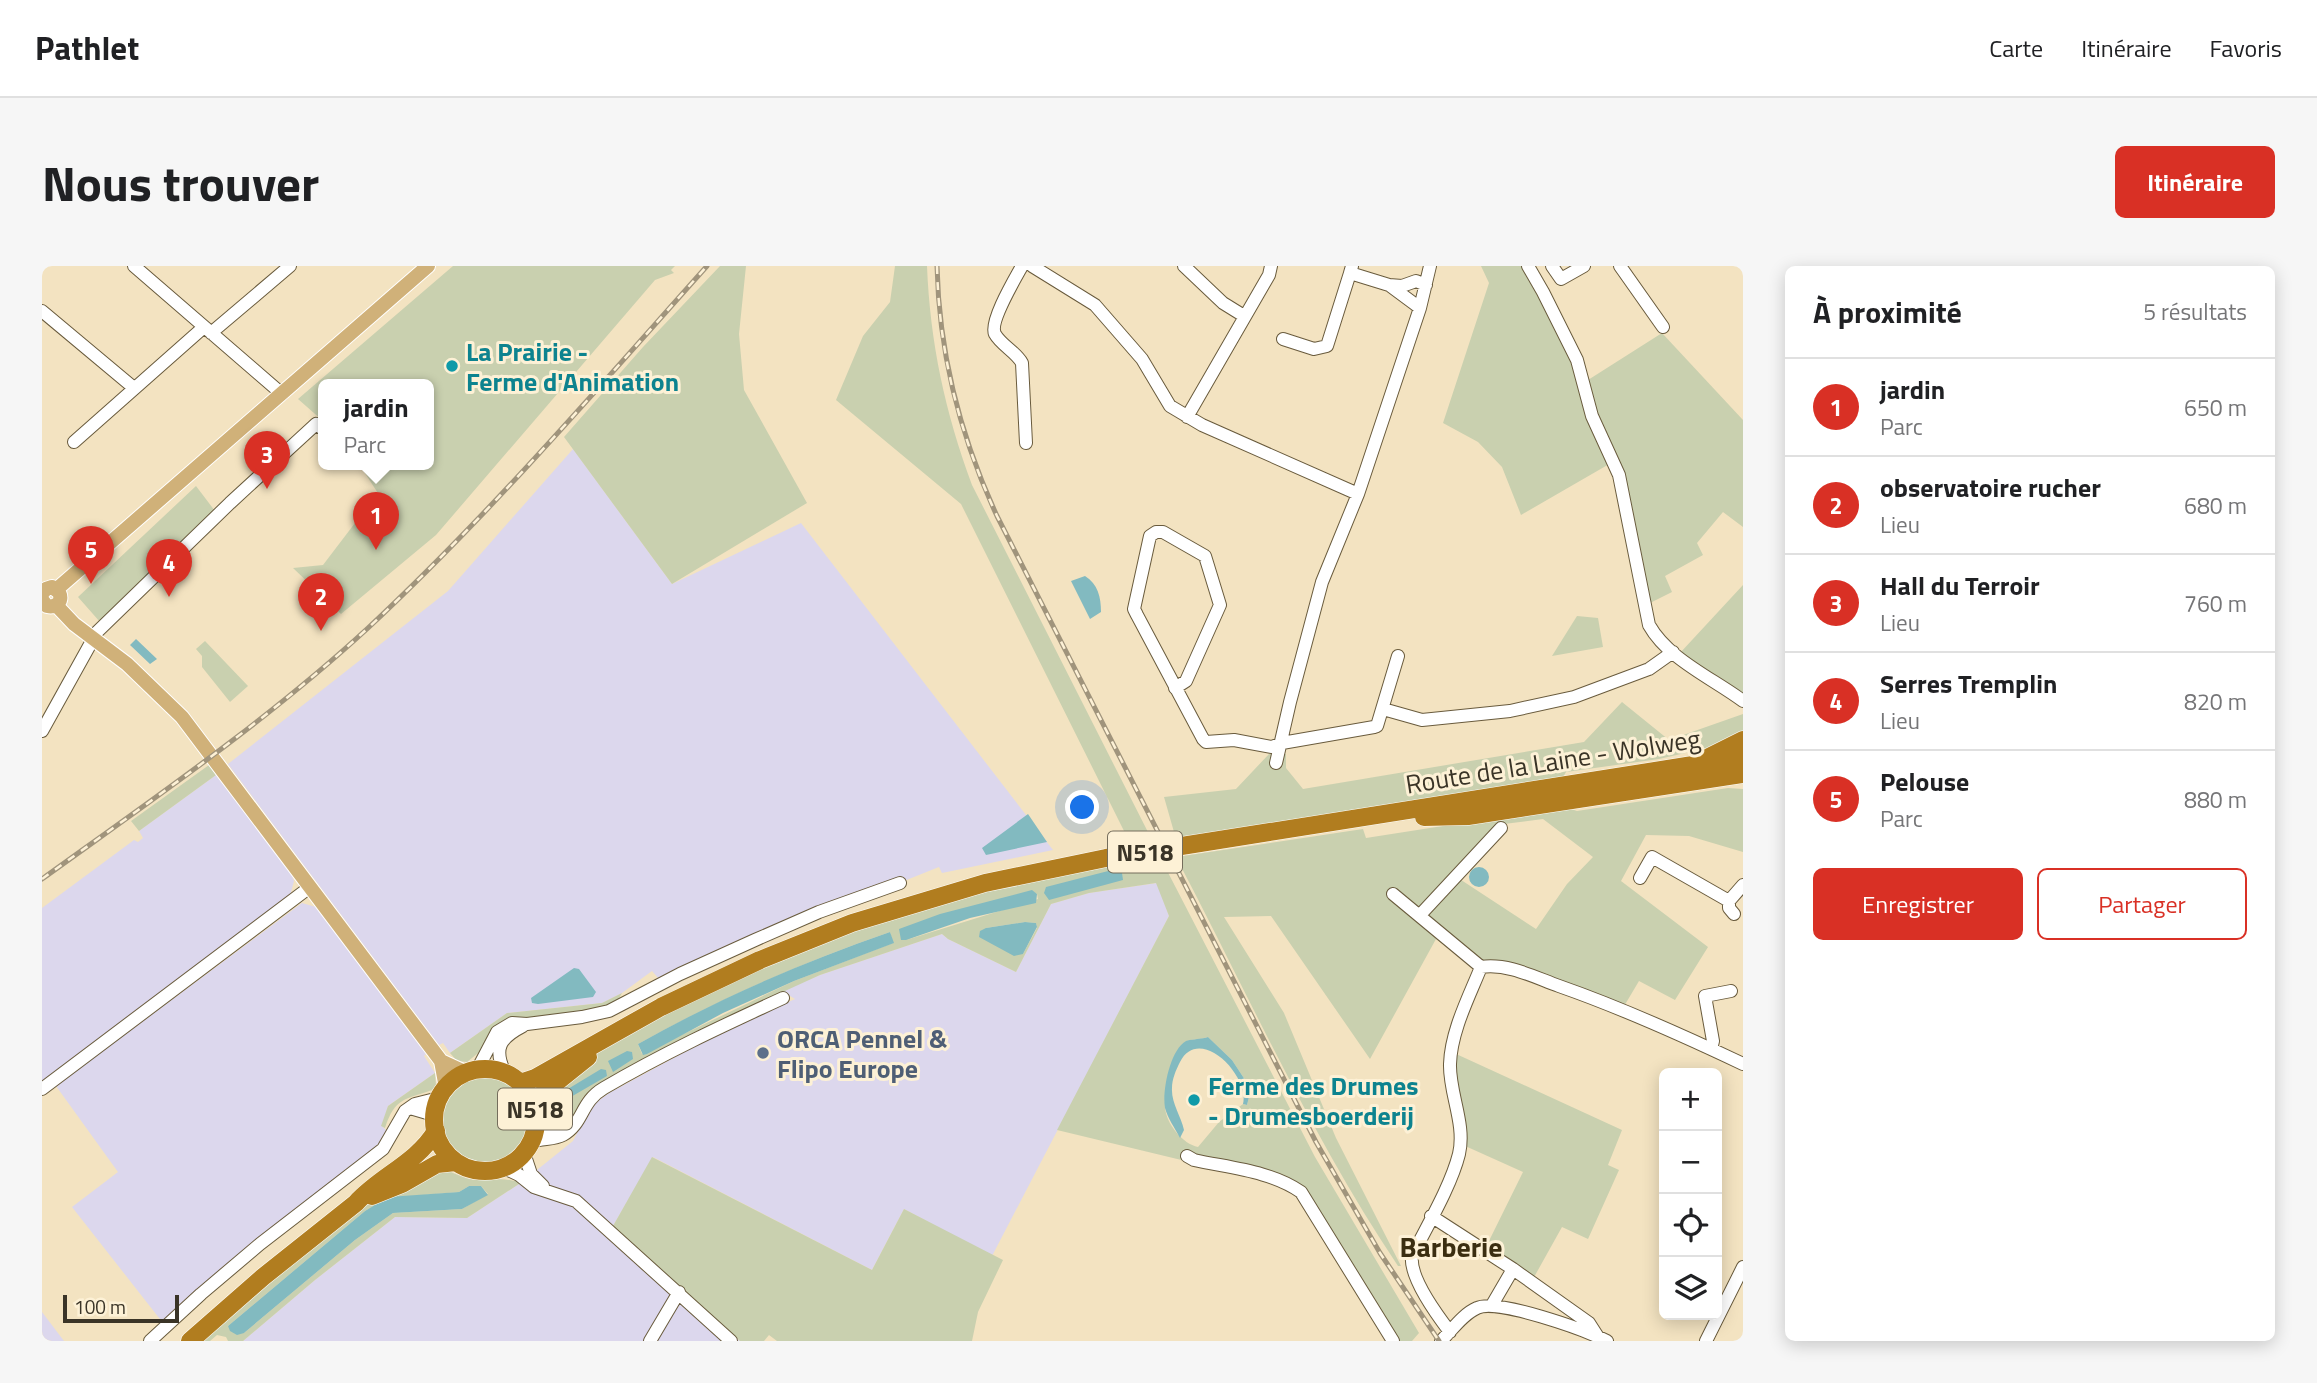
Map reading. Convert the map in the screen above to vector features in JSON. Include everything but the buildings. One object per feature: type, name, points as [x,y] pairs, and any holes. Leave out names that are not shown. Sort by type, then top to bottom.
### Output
[{"type":"highway","points":[[1743,740],[1697,773],[1720,784],[1743,783]]},
{"type":"highway","name":"Route de la Laine - Wolweg","points":[[609,1035],[760,960],[852,923],[985,883],[1106,858],[1371,816],[1468,816],[1697,773],[1743,757]]},
{"type":"highway","name":"Route de la Laine - Wolweg","points":[[1697,773],[1743,774]]},
{"type":"highway","name":"N518","points":[[443,1093],[472,1071],[492,1070],[513,1078],[535,1078],[609,1035]]},
{"type":"highway","name":"N518","points":[[456,1162],[476,1170],[504,1168],[528,1148],[535,1114],[543,1093],[587,1058],[609,1035]]},
{"type":"highway","name":"N518","points":[[513,1078],[529,1093],[535,1114]]},
{"type":"highway","points":[[190,1341],[366,1192],[417,1155],[435,1125],[443,1093]]},
{"type":"highway","points":[[435,1125],[441,1146],[456,1162]]},
{"type":"highway","points":[[356,1203],[402,1184],[437,1164],[456,1162]]},
{"type":"main road","points":[[57,589],[428,266]]},
{"type":"main road","points":[[42,594],[48,587],[57,589]]},
{"type":"main road","points":[[57,589],[61,598],[49,603],[127,664],[182,717],[441,1061],[443,1093]]},
{"type":"main road","points":[[441,1061],[472,1071]]},
{"type":"street","points":[[134,266],[282,394]]},
{"type":"street","points":[[74,442],[134,388],[290,266]]},
{"type":"street","points":[[1022,266],[1006,295],[994,328],[995,334],[1022,363],[1026,443]]},
{"type":"street","points":[[1032,266],[1095,305],[1142,359],[1170,405],[1187,417],[1358,494]]},
{"type":"street","points":[[1184,266],[1223,303],[1244,316]]},
{"type":"street","points":[[1187,417],[1269,275],[1271,266]]},
{"type":"street","points":[[1276,763],[1322,582],[1358,494],[1420,307],[1430,266]]},
{"type":"street","points":[[1528,266],[1577,360],[1592,416],[1619,475],[1649,625],[1657,640],[1743,701]]},
{"type":"street","points":[[1552,266],[1560,279],[1584,266]]},
{"type":"street","points":[[1620,266],[1663,327]]},
{"type":"street","points":[[1283,339],[1314,349],[1327,346],[1351,270],[1389,285],[1420,307]]},
{"type":"street","points":[[1389,285],[1402,286],[1416,281],[1426,285]]},
{"type":"street","points":[[42,311],[134,388]]},
{"type":"street","points":[[42,731],[97,632],[268,466],[316,424],[318,426]]},
{"type":"street","points":[[1175,688],[1186,681],[1220,606],[1205,556],[1163,532],[1156,532],[1150,536],[1134,609],[1175,688],[1206,742],[1234,740],[1272,747],[1377,726],[1398,656]]},
{"type":"street","points":[[1383,709],[1422,720],[1510,711],[1574,697],[1649,669],[1673,652]]},
{"type":"street","points":[[1284,729],[1312,737]]},
{"type":"street","points":[[1420,915],[1501,828]]},
{"type":"street","points":[[1640,878],[1652,857],[1730,901]]},
{"type":"street","points":[[472,1071],[497,1032],[512,1023],[527,1024],[597,1016],[755,940],[819,912],[900,883]]},
{"type":"street","points":[[1734,914],[1729,908],[1730,901],[1743,885]]},
{"type":"street","points":[[42,1089],[310,887]]},
{"type":"street","points":[[1393,894],[1481,967]]},
{"type":"street","points":[[1481,967],[1492,965],[1513,969],[1614,1006],[1743,1064]]},
{"type":"street","points":[[1481,967],[1460,1020],[1450,1063],[1459,1128],[1458,1154],[1412,1256],[1411,1266],[1446,1336],[1470,1311],[1479,1306],[1492,1305],[1523,1312],[1603,1339]]},
{"type":"street","points":[[1711,1049],[1713,1041],[1705,996],[1731,991]]},
{"type":"street","points":[[548,1190],[531,1174],[528,1148],[562,1136],[580,1118],[585,1104],[605,1087],[716,1028],[783,998]]},
{"type":"street","points":[[513,1078],[499,1057],[499,1048],[509,1034],[527,1024]]},
{"type":"street","points":[[150,1341],[269,1237],[383,1149],[402,1114],[415,1104],[443,1093]]},
{"type":"street","points":[[410,1108],[427,1113],[435,1125]]},
{"type":"street","points":[[535,1114],[552,1132],[568,1131]]},
{"type":"street","points":[[1187,1156],[1194,1160],[1272,1177],[1301,1192],[1393,1341]]},
{"type":"street","points":[[504,1168],[519,1175],[534,1187],[576,1201],[731,1341]]},
{"type":"street","points":[[1431,1216],[1589,1323],[1603,1339]]},
{"type":"street","points":[[1706,1341],[1743,1267]]},
{"type":"street","points":[[1492,1305],[1513,1269]]},
{"type":"street","points":[[650,1341],[678,1292]]},
{"type":"shaded area","points":[[573,449],[672,584],[801,523],[1053,850],[942,873],[939,867],[659,979],[652,971],[622,993],[602,1003],[507,1013],[450,1053],[443,1043],[439,1045],[228,764],[448,591]]},
{"type":"shaded area","points":[[216,775],[291,874],[294,881],[290,896],[42,1082],[42,908],[134,840],[138,842],[143,838],[139,831]]},
{"type":"shaded area","points":[[1157,883],[1169,916],[992,1256],[904,1209],[872,1270],[653,1157],[613,1226],[740,1341],[243,1341],[395,1217],[467,1218],[522,1182],[573,1141],[591,1106],[609,1093],[714,1036],[795,999],[782,991],[820,975],[942,934],[1016,972],[1051,904],[1089,893]]},
{"type":"shaded area","points":[[302,903],[316,907],[426,1054],[424,1056],[435,1073],[388,1106],[382,1126],[388,1132],[379,1146],[163,1323],[72,1207],[118,1172],[56,1086]]},
{"type":"shaded area","points":[[42,1312],[64,1341],[42,1341]]},
{"type":"green space","points":[[453,266],[675,266],[671,270],[674,273],[655,280],[436,535],[341,614],[293,568],[323,565],[355,523],[385,504],[363,470],[434,470],[434,379],[321,379]]},
{"type":"green space","points":[[720,266],[746,266],[739,334],[744,390],[807,503],[672,584],[564,437],[643,347]]},
{"type":"green space","points":[[895,266],[927,266],[940,377],[972,485],[1153,842],[1130,843],[961,504],[836,400],[863,336],[890,302]]},
{"type":"green space","points":[[1481,266],[1522,266],[1588,380],[1662,333],[1743,420],[1743,527],[1723,512],[1697,543],[1703,555],[1665,576],[1672,592],[1648,604],[1644,588],[1635,588],[1631,548],[1611,463],[1521,515],[1502,467],[1478,442],[1443,423],[1489,283]]},
{"type":"green space","points":[[318,382],[318,417],[298,399]]},
{"type":"green space","points":[[196,486],[215,511],[100,622],[78,597]]},
{"type":"green space","points":[[1743,585],[1743,697],[1680,653]]},
{"type":"green space","points":[[1577,616],[1598,618],[1603,647],[1552,656]]},
{"type":"green space","points":[[205,641],[248,686],[230,702],[202,667],[202,656],[196,649]]},
{"type":"green space","points":[[1622,702],[1669,740],[1743,714],[1743,750],[1716,746],[1659,759],[1566,772],[1562,779],[1176,839],[1164,797],[1236,789],[1269,754],[1286,754],[1286,768],[1303,789],[1584,742]]},
{"type":"green space","points":[[209,765],[216,775],[139,831],[131,821]]},
{"type":"green space","points":[[1728,788],[1743,789],[1743,852],[1689,836],[1646,835],[1621,881],[1708,947],[1675,1000],[1639,981],[1620,1013],[1527,976],[1474,967],[1436,939],[1370,1059],[1271,916],[1224,917],[1284,1013],[1336,1138],[1401,1266],[1398,1266],[1366,1217],[1309,1116],[1176,857],[1363,829],[1366,838],[1565,807],[1577,811]],"holes":[[[1543,819],[1593,857],[1567,884],[1536,929],[1452,874],[1496,825]]]},
{"type":"green space","points":[[1160,857],[1315,1157],[1419,1333],[1412,1341],[1386,1341],[1303,1201],[1290,1189],[1256,1178],[1057,1130],[1169,916],[1156,883],[1089,893],[1051,904],[1016,972],[942,934],[820,975],[693,1033],[589,1092],[583,1097],[570,1122],[565,1126],[551,1128],[552,1123],[546,1115],[550,1100],[547,1096],[617,1037],[818,942],[1005,885]],"holes":[[[1032,891],[1037,894],[1038,899],[906,940]],[[1025,922],[1036,923],[1037,928],[1023,954],[986,928]],[[890,932],[893,943],[794,981],[642,1054],[638,1044],[730,997],[825,956]],[[1208,1037],[1232,1060],[1251,1089],[1247,1105],[1243,1104],[1219,1122],[1198,1147],[1181,1138],[1168,1120],[1165,1107],[1172,1072],[1179,1052],[1187,1041]]]},
{"type":"green space","points":[[622,993],[617,1002],[598,1012],[522,1018],[467,1062],[457,1061],[450,1053],[507,1013],[602,1003]]},
{"type":"green space","points":[[1454,1053],[1622,1130],[1608,1165],[1619,1170],[1588,1239],[1562,1227],[1533,1279],[1485,1249],[1523,1172],[1463,1145]]},
{"type":"green space","points":[[435,1073],[436,1085],[432,1090],[402,1101],[393,1110],[385,1128],[381,1126],[388,1106]]},
{"type":"green space","points":[[485,1076],[502,1080],[516,1089],[525,1103],[529,1120],[525,1137],[516,1151],[502,1160],[485,1164],[468,1160],[454,1151],[445,1137],[441,1120],[445,1103],[454,1089],[468,1080]]},
{"type":"green space","points":[[652,1157],[872,1270],[904,1209],[1003,1260],[978,1312],[972,1341],[777,1341],[769,1335],[764,1341],[740,1341],[613,1226]]},
{"type":"green space","points":[[437,1166],[469,1179],[514,1181],[518,1178],[522,1182],[467,1218],[395,1217],[243,1341],[228,1341],[226,1337],[217,1335],[210,1341],[198,1341],[358,1207]],"holes":[[[469,1186],[481,1186],[488,1194],[462,1209],[393,1213],[355,1240],[244,1333],[228,1326],[365,1211],[388,1198],[459,1192]]]},
{"type":"water","points":[[1085,576],[1096,587],[1100,601],[1101,612],[1090,619],[1071,581]]},
{"type":"water","points":[[136,639],[157,659],[150,664],[130,645]]},
{"type":"water","points":[[1028,814],[1047,842],[986,855],[982,848]]},
{"type":"water","points":[[1479,867],[1486,870],[1489,877],[1486,884],[1479,887],[1472,884],[1469,877],[1472,870]]},
{"type":"water","points":[[1116,869],[1122,873],[1123,880],[1049,900],[1044,893],[1046,887]]},
{"type":"water","points":[[1032,890],[1037,894],[1036,903],[970,918],[901,940],[899,929],[940,914]]},
{"type":"water","points":[[1036,923],[1037,927],[1023,954],[1014,956],[979,937],[980,931],[986,928]]},
{"type":"water","points":[[890,932],[894,943],[794,981],[723,1013],[643,1055],[638,1044],[699,1012],[793,969]]},
{"type":"water","points":[[574,968],[579,969],[596,992],[593,997],[532,1003],[531,998]]},
{"type":"water","points":[[1208,1037],[1232,1060],[1251,1089],[1247,1105],[1243,1104],[1239,1080],[1221,1058],[1199,1048],[1188,1052],[1180,1062],[1172,1085],[1173,1099],[1184,1130],[1180,1138],[1165,1108],[1168,1072],[1180,1046],[1186,1041]]},
{"type":"water","points":[[627,1051],[632,1052],[633,1059],[613,1072],[608,1061]]},
{"type":"water","points":[[601,1069],[606,1070],[607,1076],[557,1105],[553,1098]]},
{"type":"water","points":[[469,1186],[481,1186],[488,1195],[462,1209],[393,1213],[355,1240],[244,1333],[237,1335],[230,1331],[228,1326],[365,1211],[388,1197],[459,1192]]},
{"type":"railway","points":[[42,879],[250,727],[368,628],[457,541],[707,266]]},
{"type":"railway","points":[[937,266],[942,331],[954,394],[972,456],[997,516],[1316,1142],[1380,1253],[1439,1341]]},
{"type":"place","name":"La Prairie - Ferme d'Animation","points":[[452,366]]},
{"type":"place","name":"Hall du Terroir","points":[[267,489]]},
{"type":"place","name":"jardin","points":[[376,550]]},
{"type":"place","name":"Pelouse","points":[[91,584]]},
{"type":"place","name":"Serres Tremplin","points":[[169,597]]},
{"type":"place","name":"observatoire rucher","points":[[321,631]]},
{"type":"place","name":"ORCA Pennel & Flipo Europe","points":[[763,1053]]},
{"type":"place","name":"Ferme des Drumes - Drumesboerderij","points":[[1194,1100]]},
{"type":"district","name":"Barberie","points":[[1451,1246]]}]
